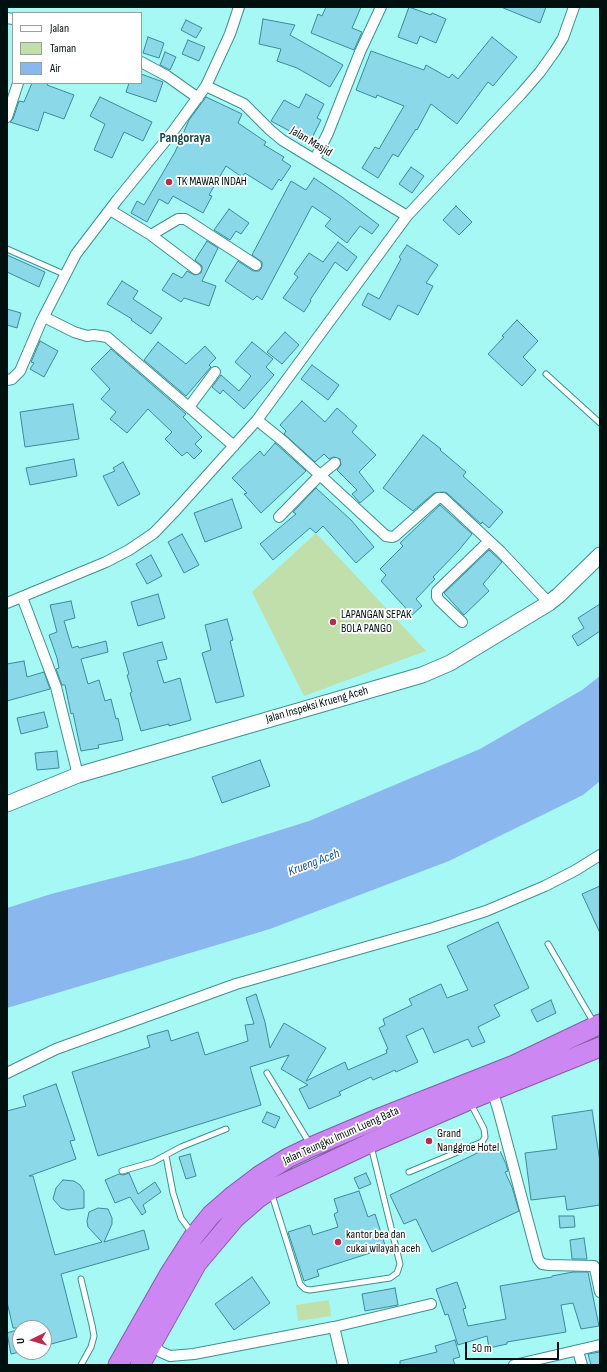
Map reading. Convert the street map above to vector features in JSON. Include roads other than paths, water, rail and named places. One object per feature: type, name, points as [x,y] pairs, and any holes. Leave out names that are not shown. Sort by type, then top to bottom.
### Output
[{"type":"highway","name":"Jalan Teungku Imum Lueng Bata","points":[[118,1365],[169,1274],[194,1236],[211,1215],[259,1176],[288,1158],[311,1147],[382,1117],[514,1065],[598,1025]]},
{"type":"highway","name":"Jalan Teungku Imum Lueng Bata","points":[[140,1365],[197,1263],[235,1218],[258,1198],[270,1190],[370,1143],[492,1090],[600,1047]]},
{"type":"street","points":[[7,380],[12,379],[20,371],[44,317],[76,254],[172,134],[206,86],[230,34],[240,7]]},
{"type":"street","points":[[315,159],[328,133],[360,52],[381,7]]},
{"type":"street","points":[[7,603],[106,562],[129,550],[154,533],[257,420],[407,216],[540,72],[564,38],[574,7]]},
{"type":"street","points":[[142,62],[161,72],[198,98]]},
{"type":"street","points":[[7,117],[18,84]]},
{"type":"street","name":"Jalan Masjid","points":[[206,86],[244,104],[282,140],[407,216]]},
{"type":"street","points":[[110,210],[151,235],[196,269]]},
{"type":"street","points":[[151,235],[178,219],[185,219],[256,265]]},
{"type":"street","points":[[44,317],[74,332],[88,336],[94,335],[107,337],[234,446]]},
{"type":"street","points":[[189,407],[215,372]]},
{"type":"street","points":[[257,420],[283,441],[319,476],[386,536],[395,536],[438,498],[445,500],[489,541],[549,602]]},
{"type":"street","points":[[279,517],[319,476],[335,463]]},
{"type":"street","points":[[462,622],[439,600],[437,597],[437,591],[489,541]]},
{"type":"street","name":"Jalan Inspeksi Krueng Aceh","points":[[7,804],[78,775],[422,675],[450,663],[549,602],[559,595],[600,555]]},
{"type":"street","points":[[22,597],[56,687],[78,775]]},
{"type":"street","points":[[7,1073],[56,1049],[228,986],[433,928],[486,911],[545,886],[576,870],[600,854]]},
{"type":"street","points":[[492,1090],[538,1259],[542,1264],[549,1265],[594,1266],[600,1292]]},
{"type":"street","points":[[137,1331],[161,1352],[170,1356],[194,1354],[334,1327],[431,1304]]},
{"type":"street","points":[[334,1327],[343,1365]]},
{"type":"street","points":[[514,1365],[600,1345]]},
{"type":"street","points":[[578,1351],[582,1365]]},
{"type":"lane","points":[[7,250],[66,275]]},
{"type":"lane","points":[[546,374],[600,423]]},
{"type":"lane","points":[[548,944],[598,1025]]},
{"type":"lane","points":[[266,1073],[311,1147]]},
{"type":"lane","points":[[409,1172],[482,1142],[485,1137],[484,1129],[469,1100]]},
{"type":"lane","points":[[122,1171],[153,1162],[181,1147],[226,1129]]},
{"type":"lane","points":[[270,1190],[300,1284],[305,1289],[310,1290],[390,1278],[397,1272],[400,1264],[370,1143]]},
{"type":"lane","points":[[166,1156],[172,1194],[181,1218],[194,1236]]},
{"type":"lane","points":[[81,1279],[94,1336],[91,1347],[81,1365]]},
{"type":"water","name":"Krueng Aceh","points":[[600,676],[600,781],[583,795],[449,861],[270,929],[7,1008],[7,908],[51,894],[191,858],[309,821],[480,749],[582,690]]},
{"type":"place","name":"TK MAWAR INDAH","points":[[169,182]]},
{"type":"place","name":"LAPANGAN SEPAK BOLA PANGO","points":[[333,622]]},
{"type":"place","name":"Grand Nanggroe Hotel","points":[[429,1141]]},
{"type":"place","name":"kantor bea dan cukai wilayah aceh","points":[[338,1242]]},
{"type":"district","name":"Pangoraya","points":[[185,138]]}]
